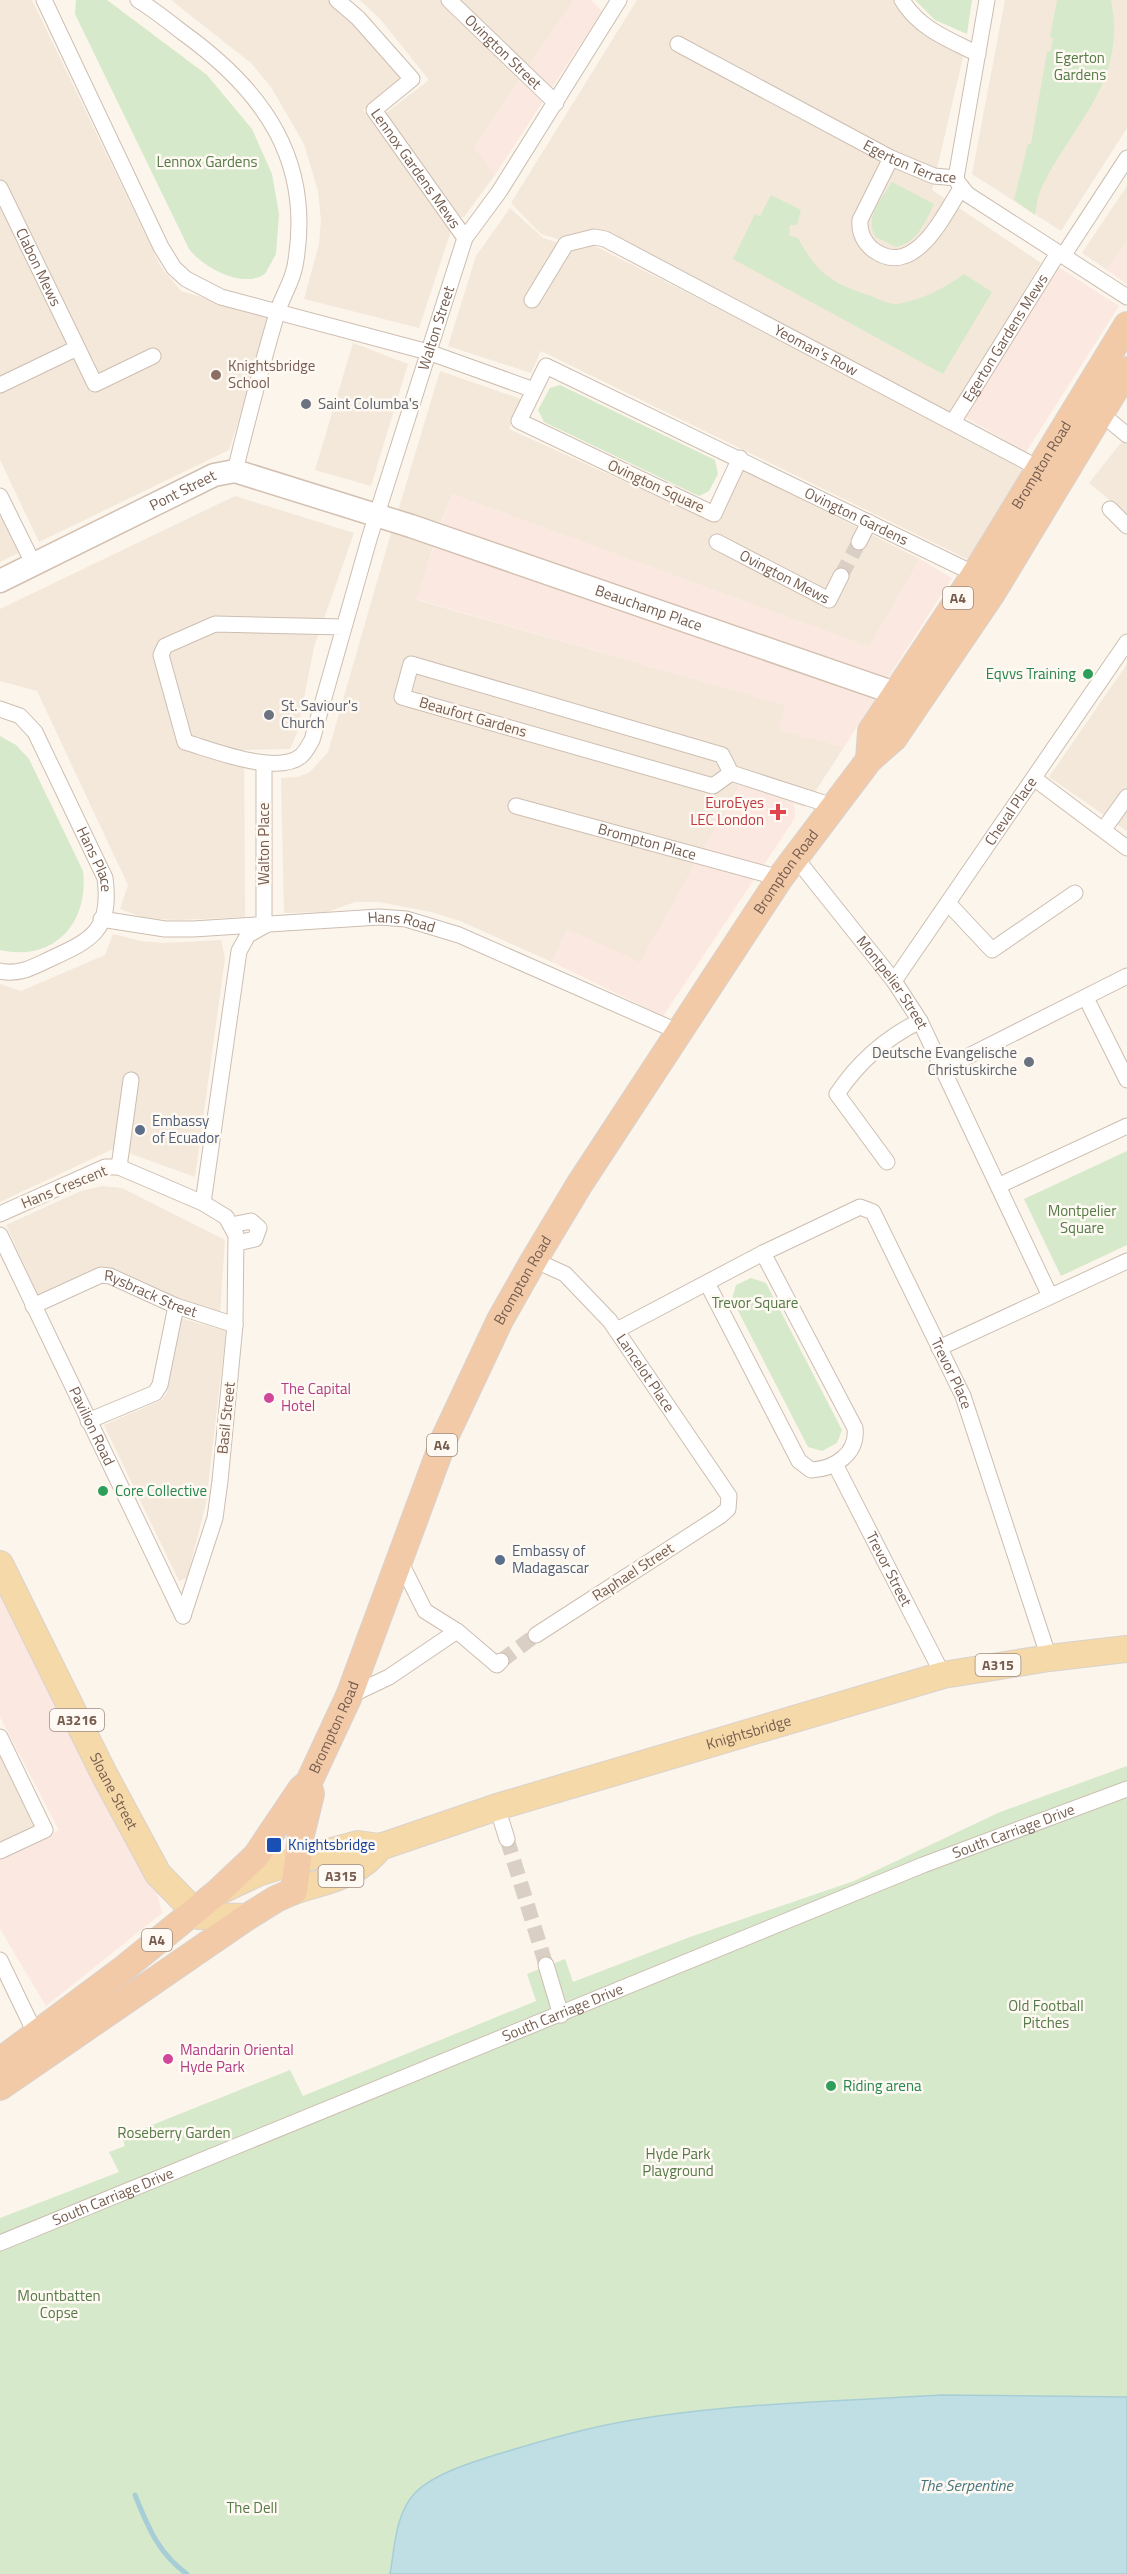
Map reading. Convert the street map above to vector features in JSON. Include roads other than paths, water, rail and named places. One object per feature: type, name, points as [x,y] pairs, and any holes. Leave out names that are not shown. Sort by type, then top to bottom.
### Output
[{"type":"highway","name":"Brompton Road","points":[[299,1860],[301,1834],[310,1794],[308,1784],[349,1696],[460,1402],[500,1320],[534,1260],[780,878],[832,806],[869,760],[894,738],[991,595],[1062,480],[1127,325]]},
{"type":"highway","name":"Brompton Road","points":[[869,760],[871,731],[975,574],[1040,468],[1092,406],[1127,370]]},
{"type":"highway","name":"Knightsbridge","points":[[0,2061],[128,1965],[219,1892],[256,1856],[301,1789],[308,1784]]},
{"type":"highway","name":"A4","points":[[294,1891],[299,1860]]},
{"type":"highway","name":"Knightsbridge","points":[[0,2087],[247,1917],[294,1891]]},
{"type":"highway","points":[[185,1959],[194,1926],[193,1911]]},
{"type":"main road","name":"Pont Street","points":[[0,581],[214,475],[235,471],[376,516]]},
{"type":"main road","name":"Beauchamp Place","points":[[376,516],[919,702]]},
{"type":"main road","name":"Sloane Street","points":[[0,1564],[104,1774],[158,1874],[193,1911]]},
{"type":"main road","name":"Knightsbridge","points":[[219,1892],[258,1873],[299,1860],[358,1844],[380,1847],[497,1807],[943,1675],[1049,1658],[1127,1649]]},
{"type":"main road","name":"Knightsbridge","points":[[294,1891],[357,1869],[368,1863],[380,1847]]},
{"type":"main road","points":[[193,1911],[206,1918],[247,1917]]},
{"type":"street","points":[[138,0],[225,65],[248,88],[272,121],[289,161],[299,202],[299,238],[295,269],[278,310],[235,471]]},
{"type":"street","name":"Lennox Gardens Mews","points":[[337,0],[358,18],[412,79],[374,110],[465,238]]},
{"type":"street","name":"Ovington Street","points":[[449,0],[556,103]]},
{"type":"street","points":[[902,0],[916,18],[929,29],[978,54]]},
{"type":"street","points":[[891,158],[860,220],[859,229],[864,240],[883,255],[907,255],[929,239],[958,183],[987,0]]},
{"type":"street","name":"Walton Street","points":[[264,763],[300,758],[306,750],[376,516],[465,238],[499,192],[556,103],[613,3]]},
{"type":"street","points":[[47,4],[161,247],[174,267],[200,288],[221,297],[278,310],[428,352],[534,390]]},
{"type":"street","name":"Egerton Terrace","points":[[678,44],[891,158],[934,176],[958,183],[1060,254],[1127,297]]},
{"type":"street","points":[[1060,254],[1127,158]]},
{"type":"street","name":"Clabon Mews","points":[[0,188],[95,384],[153,356]]},
{"type":"street","name":"Yeoman's Row","points":[[532,300],[566,244],[594,237],[605,239],[1062,480]]},
{"type":"street","name":"Egerton Gardens Mews","points":[[953,422],[1060,254]]},
{"type":"street","points":[[0,385],[77,348]]},
{"type":"street","name":"Ovington Square","points":[[546,366],[740,458],[714,514],[519,421],[546,366]]},
{"type":"street","points":[[1092,406],[1127,435]]},
{"type":"street","name":"Ovington Gardens","points":[[740,458],[975,574]]},
{"type":"street","points":[[0,496],[5,517],[34,565]]},
{"type":"street","points":[[1110,509],[1127,526]]},
{"type":"street","points":[[859,542],[870,522]]},
{"type":"street","name":"Ovington Mews","points":[[717,542],[829,600],[841,576]]},
{"type":"street","points":[[264,763],[185,742],[160,656],[165,646],[215,624],[344,627]]},
{"type":"street","name":"Cheval Place","points":[[894,981],[1126,644]]},
{"type":"street","name":"Beaufort Gardens","points":[[411,664],[722,755],[731,773],[713,786],[402,697],[411,664]]},
{"type":"street","name":"Hans Place","points":[[0,709],[20,716],[35,732],[105,879],[108,900],[101,919],[88,941],[24,971],[12,973],[0,971]]},
{"type":"street","name":"Walton Place","points":[[264,763],[264,926]]},
{"type":"street","points":[[731,773],[832,806]]},
{"type":"street","points":[[1035,779],[1127,848]]},
{"type":"street","points":[[1104,829],[1127,796]]},
{"type":"street","name":"Brompton Place","points":[[516,806],[780,878]]},
{"type":"street","name":"Montpelier Street","points":[[795,857],[894,981],[920,1021],[945,1068],[1000,1185]]},
{"type":"street","points":[[948,903],[992,950],[1075,893]]},
{"type":"street","name":"Hans Road","points":[[101,919],[165,929],[264,926],[380,917],[406,919],[459,935],[679,1032]]},
{"type":"street","points":[[203,1203],[238,951],[248,935],[264,926]]},
{"type":"street","points":[[945,1068],[1127,976]]},
{"type":"street","points":[[1086,998],[1127,1080]]},
{"type":"street","points":[[887,1162],[837,1094],[851,1072],[877,1046],[920,1021]]},
{"type":"street","points":[[119,1167],[131,1080]]},
{"type":"street","points":[[1050,1296],[1000,1185],[1127,1126]]},
{"type":"street","name":"Hans Crescent","points":[[0,1214],[105,1167],[119,1167],[203,1203],[228,1221],[251,1221],[259,1228],[255,1239],[237,1243]]},
{"type":"street","name":"Trevor Place","points":[[764,1253],[860,1208],[873,1212],[963,1396],[1049,1658]]},
{"type":"street","name":"Basil Street","points":[[183,1616],[215,1518],[235,1324],[237,1243],[228,1221]]},
{"type":"street","name":"Pavilion Road","points":[[0,1235],[183,1616]]},
{"type":"street","points":[[617,1330],[764,1253],[855,1428],[856,1437],[852,1450],[835,1464],[811,1470],[799,1461],[707,1283]]},
{"type":"street","name":"Lancelot Place","points":[[534,1260],[565,1274],[617,1330],[724,1485],[729,1496],[728,1509]]},
{"type":"street","points":[[939,1348],[1127,1261]]},
{"type":"street","name":"Rysbrack Street","points":[[33,1306],[100,1275],[110,1276],[176,1306],[235,1324]]},
{"type":"street","points":[[88,1421],[155,1393],[160,1386],[176,1306]]},
{"type":"street","name":"Trevor Street","points":[[835,1464],[943,1675]]},
{"type":"street","name":"Raphael Street","points":[[536,1635],[728,1509]]},
{"type":"street","points":[[400,1562],[425,1611],[457,1631],[499,1663]]},
{"type":"street","points":[[349,1696],[389,1677],[457,1631]]},
{"type":"street","points":[[0,1737],[45,1830],[0,1851]]},
{"type":"street","name":"South Carriage Drive","points":[[0,2243],[924,1865],[1127,1789]]},
{"type":"street","points":[[497,1807],[507,1839]]},
{"type":"street","points":[[0,1960],[36,2035]]},
{"type":"street","points":[[546,1965],[561,2015]]},
{"type":"water","name":"The Serpentine","points":[[941,2395],[1127,2397],[1127,2574],[390,2574],[400,2521],[408,2501],[433,2479],[483,2459],[606,2425],[689,2412],[773,2404]]},
{"type":"waterway","name":"The Dell","points":[[135,2495],[155,2539],[168,2557],[187,2574]]},
{"type":"tunnel","points":[[841,576],[859,542]]},
{"type":"tunnel","points":[[501,1661],[536,1635]]},
{"type":"tunnel","points":[[507,1839],[546,1965]]},
{"type":"place","name":"Knightsbridge School","points":[[216,375]]},
{"type":"place","name":"Saint Columba's","points":[[306,404]]},
{"type":"place","name":"Eqvvs Training","points":[[1088,674]]},
{"type":"place","name":"St. Saviour's Church","points":[[269,715]]},
{"type":"place","name":"EuroEyes LEC London","points":[[778,812]]},
{"type":"place","name":"Deutsche Evangelische Christuskirche","points":[[1029,1062]]},
{"type":"place","name":"Embassy of Ecuador","points":[[140,1130]]},
{"type":"place","name":"The Capital Hotel","points":[[269,1398]]},
{"type":"place","name":"Core Collective","points":[[103,1491]]},
{"type":"place","name":"Embassy of Madagascar","points":[[500,1560]]},
{"type":"place","name":"Knightsbridge","points":[[274,1845]]},
{"type":"place","name":"Mandarin Oriental Hyde Park","points":[[168,2059]]},
{"type":"place","name":"Riding arena","points":[[831,2086]]},
{"type":"park label","name":"Egerton Gardens","points":[[1080,66]]},
{"type":"park label","name":"Lennox Gardens","points":[[207,162]]},
{"type":"park label","name":"Montpelier Square","points":[[1082,1220]]},
{"type":"park label","name":"Trevor Square","points":[[755,1303]]},
{"type":"park label","name":"Old Football Pitches","points":[[1046,2014]]},
{"type":"park label","name":"Roseberry Garden","points":[[174,2133]]},
{"type":"park label","name":"Hyde Park Playground","points":[[678,2162]]},
{"type":"park label","name":"Mountbatten Copse","points":[[59,2304]]}]
